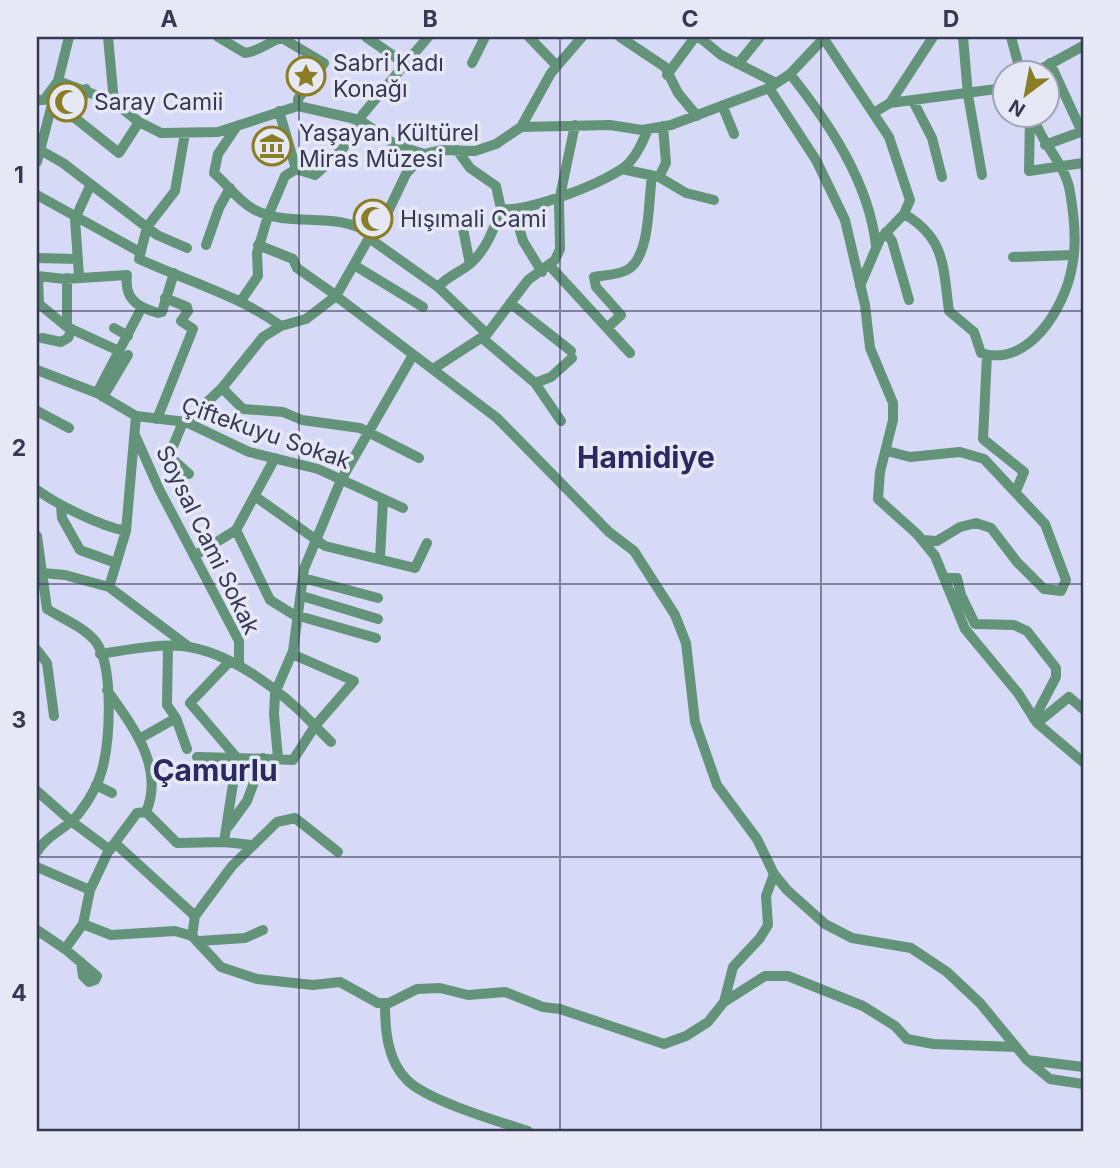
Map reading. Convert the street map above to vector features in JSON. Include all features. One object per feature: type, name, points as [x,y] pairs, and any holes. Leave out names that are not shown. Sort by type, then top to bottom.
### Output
[{"type":"street","points":[[37,162],[68,37]]},
{"type":"street","points":[[108,37],[114,102]]},
{"type":"street","points":[[366,37],[407,65]]},
{"type":"street","points":[[240,302],[258,276],[258,245],[285,176],[296,169],[315,175],[342,150],[360,120],[428,37]]},
{"type":"street","points":[[472,63],[485,37]]},
{"type":"street","points":[[529,37],[556,65]]},
{"type":"street","points":[[58,81],[86,89],[114,102],[139,122],[162,133],[218,132],[298,106],[360,120],[396,145],[424,153],[475,151],[496,144],[521,127],[556,65],[582,37]]},
{"type":"street","points":[[620,37],[665,67],[667,75],[697,116]]},
{"type":"street","points":[[667,75],[699,37],[721,55],[772,86],[816,160],[845,220],[870,348],[893,403],[893,420],[880,472],[878,499],[922,540],[935,556],[965,629],[999,667],[1035,721],[1082,759]]},
{"type":"street","points":[[738,64],[760,37]]},
{"type":"street","points":[[875,112],[890,103],[933,37]]},
{"type":"street","points":[[963,37],[968,95],[982,175]]},
{"type":"street","points":[[1011,37],[1017,60]]},
{"type":"street","points":[[222,38],[245,53],[261,50],[272,38],[283,38],[324,63],[298,99],[298,106]]},
{"type":"street","points":[[521,127],[575,125],[648,129],[663,126],[723,107],[772,86],[790,74],[824,38],[889,137],[904,175],[910,200],[904,214],[876,246],[860,286]]},
{"type":"street","points":[[1056,60],[1083,46]]},
{"type":"street","points":[[790,74],[837,142],[860,187],[876,246]]},
{"type":"street","points":[[37,102],[44,100],[58,81]]},
{"type":"street","points":[[1045,145],[1083,131],[1060,84]]},
{"type":"street","points":[[75,118],[86,89]]},
{"type":"street","points":[[890,103],[990,91]]},
{"type":"street","points":[[913,101],[932,138],[942,177]]},
{"type":"street","points":[[37,102],[75,118],[119,153],[139,122]]},
{"type":"street","points":[[723,107],[734,134]]},
{"type":"street","points":[[279,111],[296,169]]},
{"type":"street","points":[[433,369],[484,336],[528,280],[546,269],[560,249],[557,220],[575,125]]},
{"type":"street","points":[[237,126],[215,164],[214,173],[252,209],[283,220],[345,222],[370,237],[438,287],[484,336],[535,383],[561,421]]},
{"type":"street","points":[[607,328],[621,315],[596,287],[594,277],[627,270],[636,260],[647,235],[646,216],[655,177],[666,163],[663,126]]},
{"type":"street","points":[[501,209],[514,210],[560,198],[622,169],[642,143],[648,129]]},
{"type":"street","points":[[1031,130],[1029,172],[1059,164],[1083,163]]},
{"type":"street","points":[[904,214],[932,236],[942,256],[949,312],[975,332],[981,353],[987,355],[1020,350],[1044,331],[1072,268],[1070,191],[1065,173],[1045,145],[1038,130]]},
{"type":"street","points":[[140,255],[147,227],[175,191],[186,134]]},
{"type":"street","points":[[40,149],[147,227],[187,248]]},
{"type":"street","points":[[438,287],[453,272],[463,270],[479,257],[501,209],[496,186],[470,168],[457,150]]},
{"type":"street","points":[[189,474],[169,456],[184,422],[222,388],[251,348],[281,327],[306,319],[336,296],[370,237],[382,224],[406,174],[424,153]]},
{"type":"street","points":[[622,169],[655,177],[686,193],[714,200]]},
{"type":"street","points":[[79,276],[75,219],[90,186]]},
{"type":"street","points":[[206,245],[219,208],[230,188]]},
{"type":"street","points":[[1070,191],[1083,192]]},
{"type":"street","points":[[37,195],[173,273],[240,302],[281,327]]},
{"type":"street","points":[[514,210],[523,241],[546,269],[630,353]]},
{"type":"street","points":[[463,229],[470,264]]},
{"type":"street","points":[[886,232],[892,241],[909,300]]},
{"type":"street","points":[[258,245],[293,259],[296,268],[497,418],[609,532],[634,551],[675,615],[686,643],[695,722],[717,785],[757,839],[774,874],[787,890],[825,924],[852,938],[911,948],[947,972],[980,1003],[1027,1060],[1050,1079],[1083,1084]]},
{"type":"street","points":[[1013,257],[1073,255]]},
{"type":"street","points":[[37,258],[78,259]]},
{"type":"street","points":[[354,265],[423,307]]},
{"type":"street","points":[[124,353],[69,328],[39,304],[38,276],[67,278],[127,275],[125,288],[129,295],[142,307],[158,313],[173,273]]},
{"type":"street","points":[[42,338],[61,342],[68,338],[67,278]]},
{"type":"street","points":[[157,419],[193,328],[181,321],[188,310],[187,307],[165,298]]},
{"type":"street","points":[[510,303],[571,354],[551,377],[535,383]]},
{"type":"street","points":[[100,395],[124,353],[128,336],[142,307]]},
{"type":"street","points":[[114,327],[128,336]]},
{"type":"street","points":[[278,758],[275,693],[292,654],[303,578],[341,480],[413,355]]},
{"type":"street","points":[[987,355],[984,439],[1024,472],[1016,491]]},
{"type":"street","name":"Çiftekuyu Sokak","points":[[37,370],[100,395],[135,416],[184,422],[249,452],[302,464],[403,508]]},
{"type":"street","points":[[222,388],[243,409],[283,412],[302,420],[368,431],[419,458]]},
{"type":"street","points":[[37,411],[69,428]]},
{"type":"street","points":[[109,587],[126,531],[135,416]]},
{"type":"street","name":"Soysal Cami Sokak","points":[[134,432],[194,556],[239,640],[234,663]]},
{"type":"street","points":[[887,451],[909,457],[931,456],[946,451],[984,459],[1045,524],[1066,580],[1061,591],[1044,589],[1017,562],[991,528],[976,523],[960,527],[937,541],[922,540]]},
{"type":"street","points":[[194,556],[236,530],[275,458]]},
{"type":"street","points":[[42,491],[61,506],[76,510],[107,527],[126,531]]},
{"type":"street","points":[[256,497],[316,542],[415,568],[428,543]]},
{"type":"street","points":[[380,559],[383,499]]},
{"type":"street","points":[[61,506],[62,518],[80,550],[117,563]]},
{"type":"street","points":[[236,530],[270,600],[299,617],[376,638]]},
{"type":"street","points":[[37,536],[43,573],[40,607],[76,625],[96,643],[107,690],[104,759],[96,785],[71,821],[37,852]]},
{"type":"street","points":[[43,573],[109,587],[191,648]]},
{"type":"street","points":[[303,578],[377,598]]},
{"type":"street","points":[[944,578],[957,578],[961,595],[975,624],[1014,625],[1027,631],[1056,668],[1056,677],[1035,721]]},
{"type":"street","points":[[302,596],[378,618]]},
{"type":"street","points":[[168,647],[167,705],[192,753],[237,758],[296,758],[315,726],[354,681],[292,654]]},
{"type":"street","points":[[100,653],[168,647],[191,648],[234,663],[275,693],[286,696],[331,742]]},
{"type":"street","points":[[37,650],[47,663],[54,716]]},
{"type":"street","points":[[224,842],[237,758],[190,703],[234,663]]},
{"type":"street","points":[[107,690],[139,739],[154,778],[154,794],[146,812]]},
{"type":"street","points":[[1035,721],[1069,697],[1083,709]]},
{"type":"street","points":[[139,739],[176,718]]},
{"type":"street","points":[[226,829],[247,801],[263,758]]},
{"type":"street","points":[[96,785],[112,793]]},
{"type":"street","points":[[37,791],[71,821],[161,881],[195,916]]},
{"type":"street","points":[[146,812],[177,844],[224,842],[252,845]]},
{"type":"street","points":[[65,949],[83,923],[90,890],[113,847],[137,813],[146,812]]},
{"type":"street","points":[[338,852],[295,818],[277,822],[232,866],[195,916],[196,939],[222,967],[257,979],[313,985],[340,982],[384,1003],[416,989],[439,988],[468,995],[505,992],[543,1007],[560,1009],[664,1044],[686,1037],[708,1022],[724,1002],[765,976],[788,976],[863,1006],[895,1026],[907,1039],[933,1045],[1016,1047]]},
{"type":"street","points":[[37,867],[90,890]]},
{"type":"street","points":[[724,1002],[733,967],[760,938],[768,925],[766,896],[774,874]]},
{"type":"street","points":[[83,923],[111,935],[175,931],[196,939],[245,938],[263,930]]},
{"type":"street","points":[[37,930],[81,962]]},
{"type":"street","points":[[384,1003],[389,1051],[407,1081],[465,1110],[528,1131]]},
{"type":"street","points":[[1027,1060],[1083,1068]]},
{"type":"place","name":"Sabri Kadı Konağı","points":[[306,76]]},
{"type":"place","name":"Saray Camii","points":[[67,102]]},
{"type":"place","name":"Yaşayan Kültürel Miras Müzesi","points":[[272,146]]},
{"type":"place","name":"Hışımali Cami","points":[[373,219]]},
{"type":"district","name":"Hamidiye","points":[[646,458]]},
{"type":"district","name":"Çamurlu","points":[[215,771]]}]
